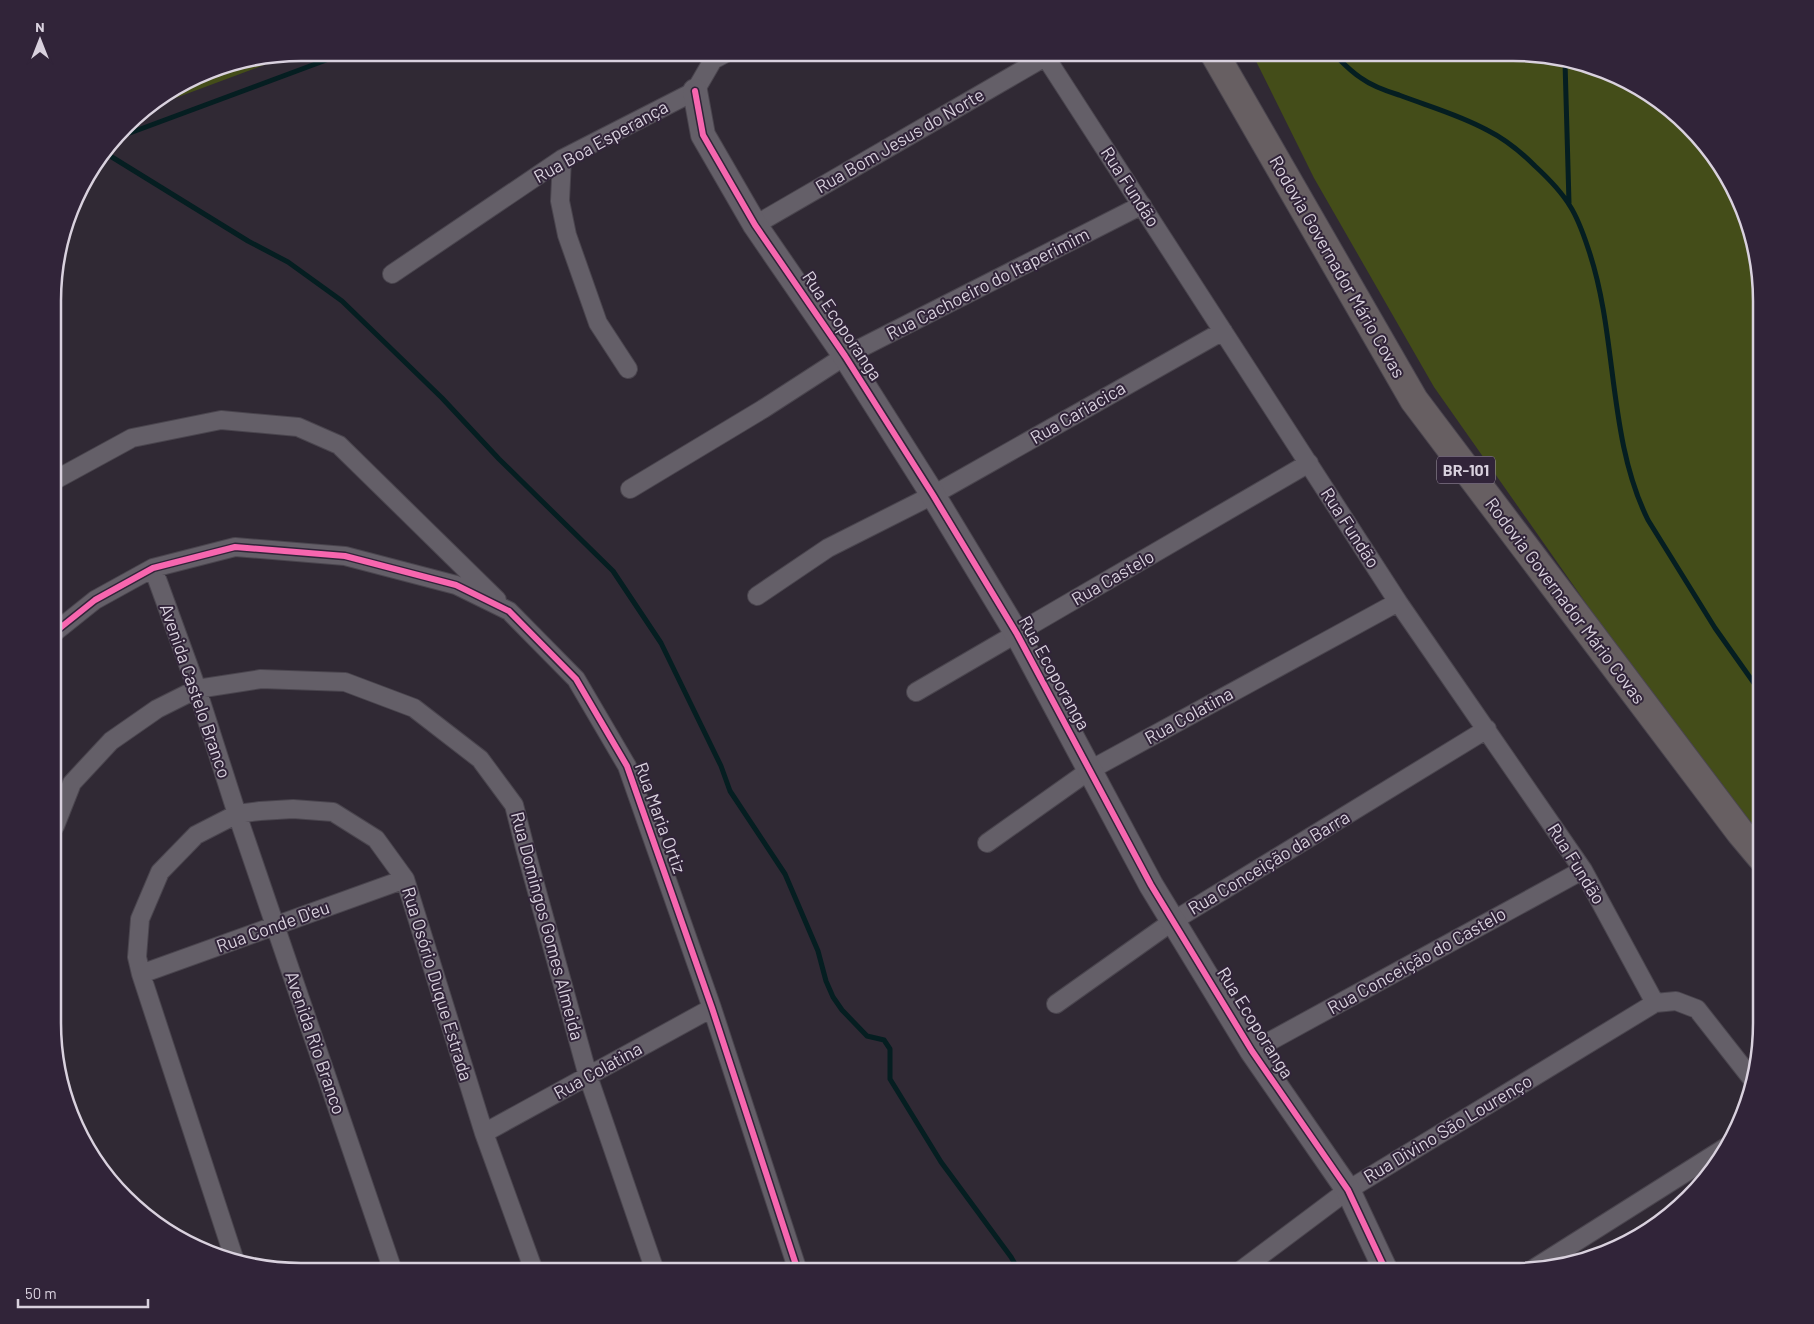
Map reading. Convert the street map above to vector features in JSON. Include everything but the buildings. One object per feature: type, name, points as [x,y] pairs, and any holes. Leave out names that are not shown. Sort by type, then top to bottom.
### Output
[{"type":"main road","name":"Rodovia Governador Mário Covas","points":[[1219,61],[1414,400],[1582,624],[1753,847]]},
{"type":"street","points":[[695,91],[712,61]]},
{"type":"street","name":"Rua Bom Jesus do Norte","points":[[755,225],[1034,61]]},
{"type":"street","name":"Rua Fundão","points":[[1048,61],[1398,602],[1583,870],[1660,1002]]},
{"type":"street","name":"Rua Boa Esperança","points":[[392,274],[562,159],[695,91]]},
{"type":"street","name":"Rua Ecoporanga","points":[[695,91],[703,135],[755,225],[845,356],[933,495],[1016,634],[1151,885],[1252,1051],[1348,1190],[1382,1263]]},
{"type":"street","points":[[562,159],[560,201],[567,235],[598,323],[628,369]]},
{"type":"street","name":"Rua Cachoeiro do Itaperimim","points":[[630,489],[763,409],[845,356],[1142,205]]},
{"type":"street","name":"Rua Cariacica","points":[[757,596],[828,548],[933,495],[1223,331]]},
{"type":"street","points":[[61,477],[132,438],[220,420],[298,427],[339,445],[508,611]]},
{"type":"street","name":"Rua Castelo","points":[[916,692],[1309,463]]},
{"type":"street","name":"Rua Maria Ortiz","points":[[61,627],[94,600],[153,568],[235,547],[345,556],[456,585],[508,611],[576,679],[627,766],[712,1008],[795,1263]]},
{"type":"street","name":"Avenida Castelo Branco","points":[[153,568],[197,689],[237,814]]},
{"type":"street","name":"Rua Colatina","points":[[987,843],[1090,770],[1398,602]]},
{"type":"street","name":"Rua Domingos Gomes Almeida","points":[[61,811],[72,783],[111,741],[157,709],[197,689],[262,679],[345,682],[414,708],[480,759],[514,805],[588,1076],[652,1263]]},
{"type":"street","name":"Rua Conceição da Barra","points":[[1056,1004],[1173,921],[1487,729]]},
{"type":"street","name":"Rua Osório Duque Estrada","points":[[232,1253],[141,974],[137,957],[140,919],[160,872],[196,836],[237,814],[293,809],[333,812],[376,839],[405,879],[484,1133],[531,1263]]},
{"type":"street","name":"Avenida Rio Branco","points":[[237,814],[390,1263]]},
{"type":"street","name":"Rua Conceição do Castelo","points":[[1252,1051],[1583,870]]},
{"type":"street","name":"Rua Conde D'eu","points":[[141,974],[405,879]]},
{"type":"street","points":[[1660,1002],[1676,1001],[1697,1009],[1747,1073]]},
{"type":"street","name":"Rua Divino São Lourenço","points":[[1251,1263],[1348,1190],[1660,1002]]},
{"type":"street","name":"Rua Colatina","points":[[484,1133],[712,1008]]},
{"type":"street","points":[[1546,1261],[1712,1156]]},
{"type":"green space","points":[[1256,61],[1512,61],[1544,63],[1575,69],[1633,93],[1659,111],[1693,143],[1721,181],[1745,239],[1751,270],[1753,302],[1753,831],[1642,683],[1434,387],[1314,178]]},
{"type":"green space","points":[[269,63],[172,99],[195,86],[224,74]]},
{"type":"waterway","points":[[132,132],[323,61]]},
{"type":"waterway","points":[[1341,61],[1353,72],[1374,86],[1444,111],[1500,137],[1530,161],[1566,200],[1581,228],[1598,284],[1605,318],[1619,421],[1635,488],[1648,520],[1715,628],[1753,682]]},
{"type":"waterway","points":[[1565,67],[1569,203]]},
{"type":"waterway","points":[[110,156],[248,241],[288,262],[342,301],[442,398],[499,459],[613,571],[661,643],[721,766],[730,791],[785,874],[818,951],[826,981],[833,997],[842,1010],[867,1036],[884,1040],[890,1049],[890,1079],[941,1162],[1014,1263]]},
{"type":"cycle path","points":[[695,91],[703,135],[755,225],[845,356],[933,495],[1017,634],[1151,885],[1252,1051],[1348,1190],[1382,1263]]},
{"type":"cycle path","points":[[61,627],[95,600],[153,568],[235,547],[345,556],[456,585],[509,611],[576,679],[627,766],[712,1008],[795,1263]]}]
